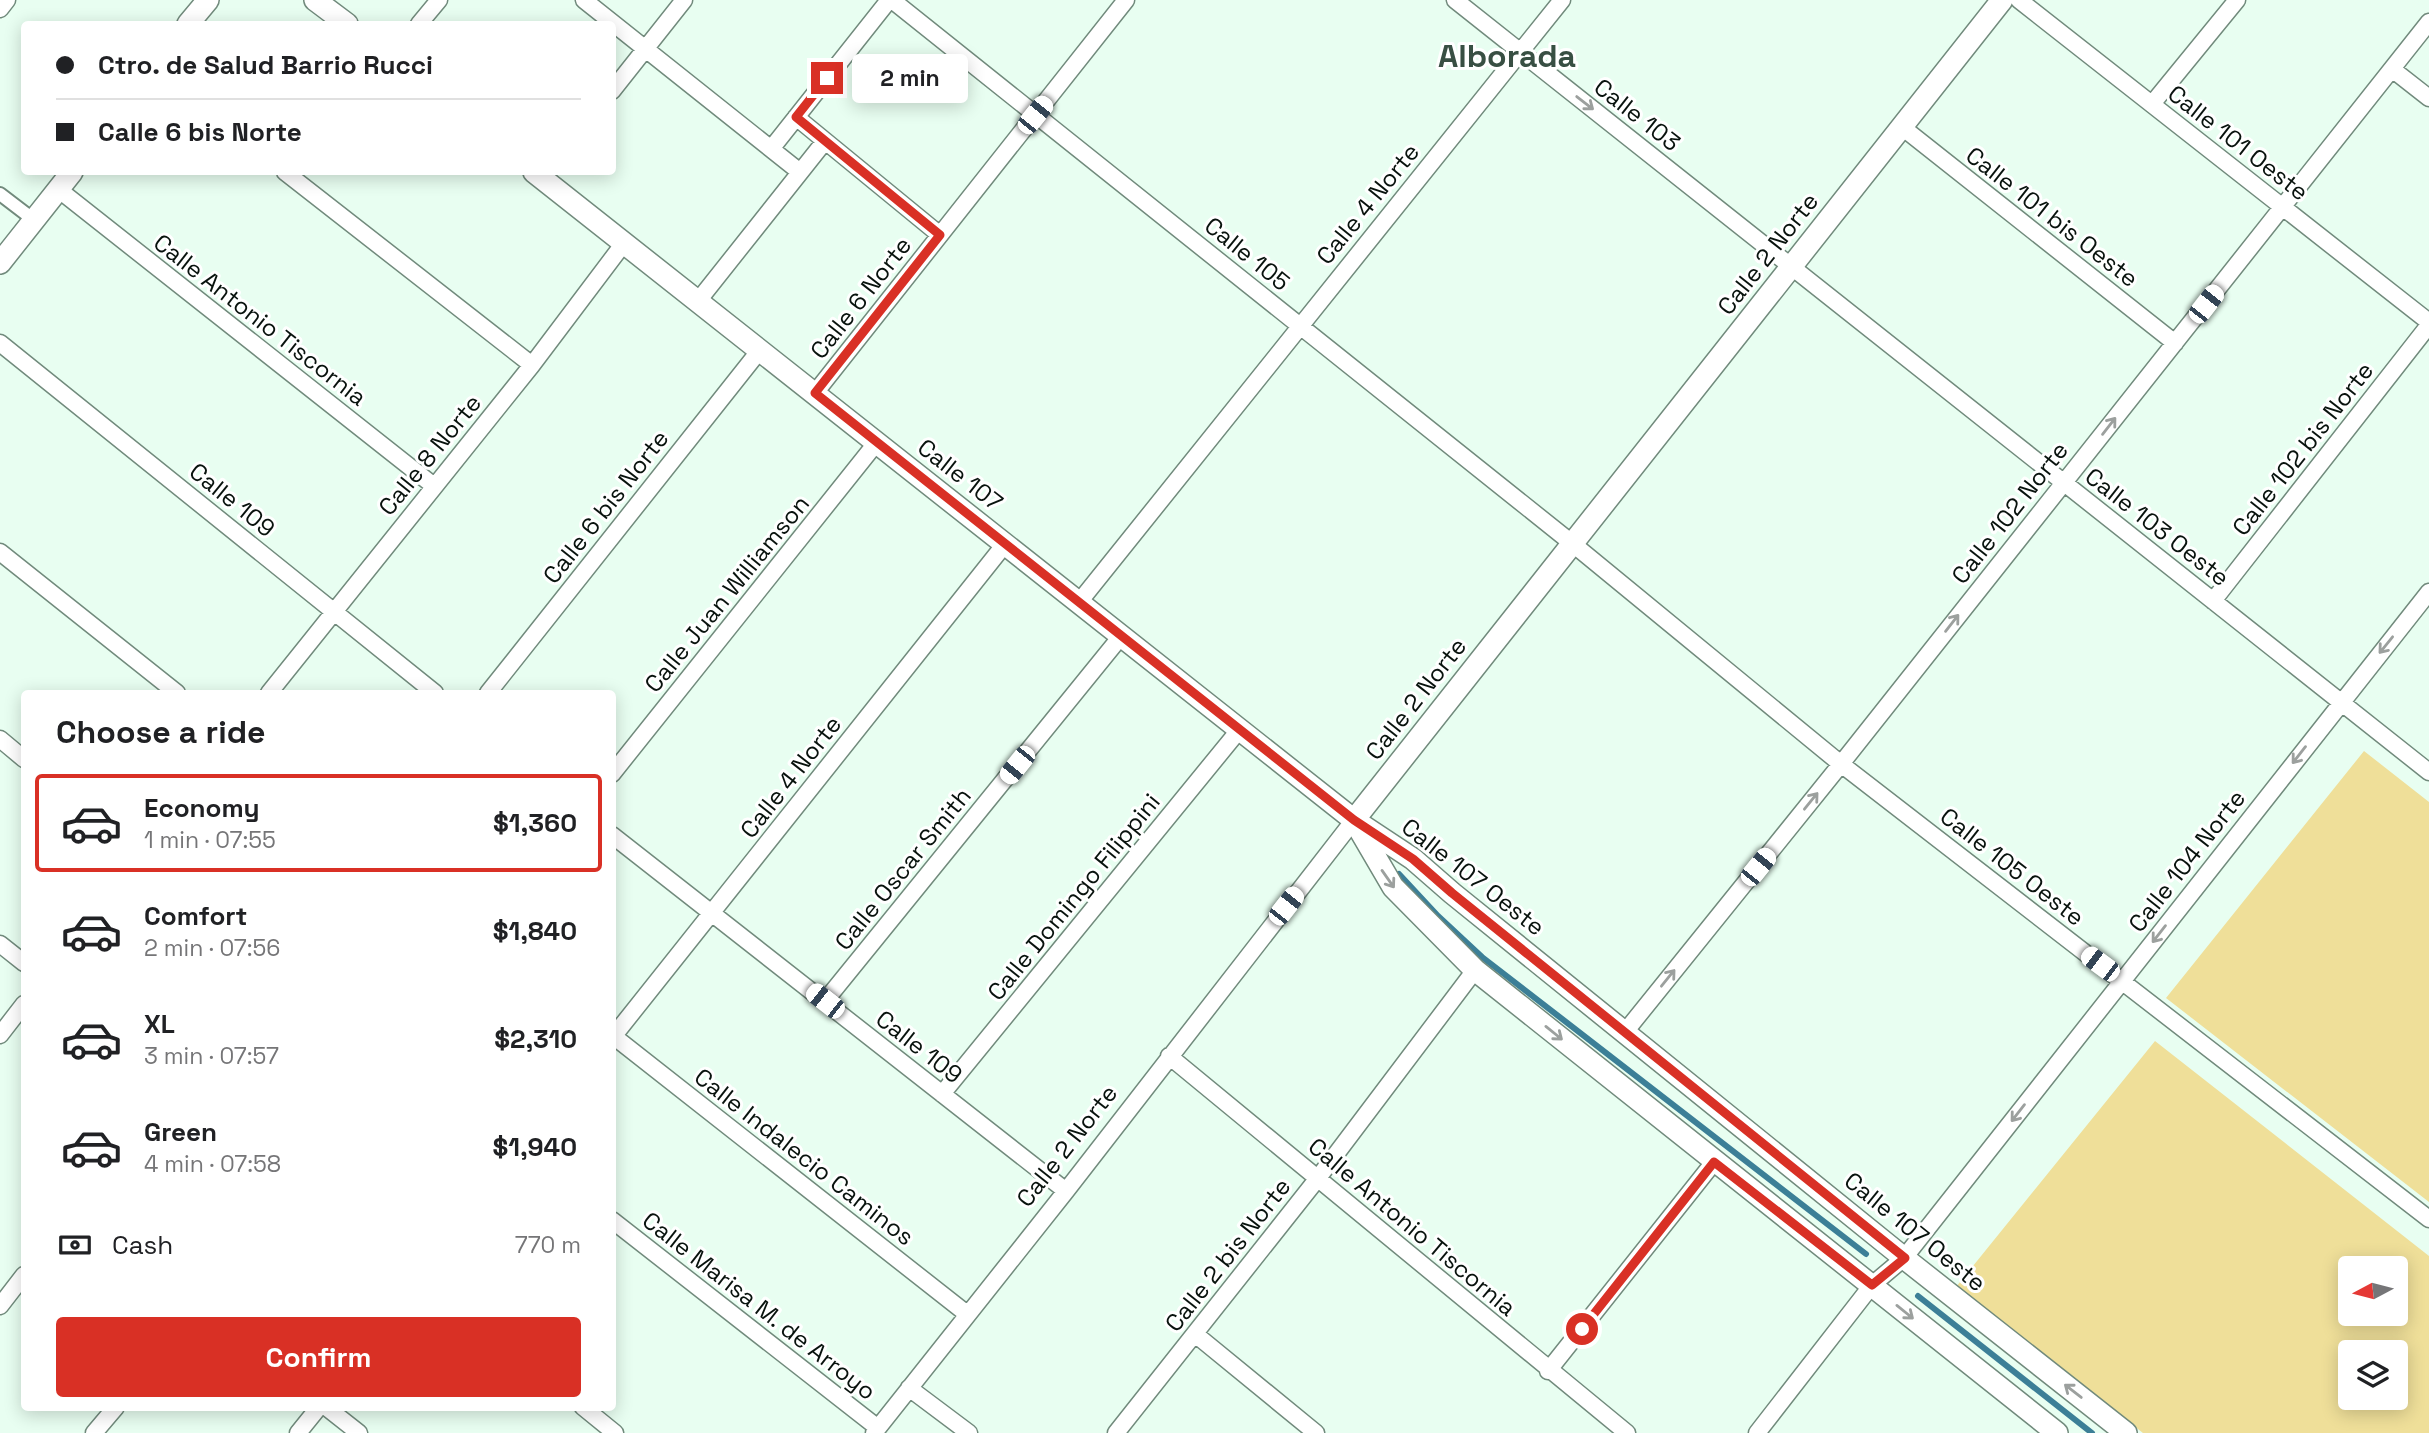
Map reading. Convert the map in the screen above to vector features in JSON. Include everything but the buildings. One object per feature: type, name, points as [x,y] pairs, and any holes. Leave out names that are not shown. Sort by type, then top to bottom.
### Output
[{"type":"street","points":[[0,9],[7,0]]},
{"type":"street","points":[[190,21],[208,0]]},
{"type":"street","points":[[315,0],[343,21]]},
{"type":"street","points":[[422,21],[439,0]]},
{"type":"street","points":[[584,0],[611,21]]},
{"type":"street","points":[[616,86],[684,0]]},
{"type":"street","points":[[771,149],[890,0]]},
{"type":"street","name":"Calle 105","points":[[890,0],[1573,544]]},
{"type":"street","name":"Calle 6 Norte","points":[[815,393],[1126,0]]},
{"type":"street","name":"Calle 103","points":[[1454,0],[1792,266]]},
{"type":"street","name":"Calle 4 Norte","points":[[1080,601],[1562,0]]},
{"type":"street","name":"Calle 2 Norte","points":[[876,1431],[1354,820],[2002,0]]},
{"type":"street","name":"Calle 101 Oeste","points":[[2019,0],[2429,323]]},
{"type":"street","points":[[2152,104],[2237,0]]},
{"type":"street","name":"Calle 102 Norte","points":[[1625,1032],[2429,22]]},
{"type":"street","points":[[616,25],[800,172]]},
{"type":"street","points":[[2392,69],[2429,98]]},
{"type":"street","points":[[796,117],[940,235]]},
{"type":"street","name":"Calle 101 bis Oeste","points":[[1902,127],[2175,343]]},
{"type":"street","points":[[698,301],[825,141]]},
{"type":"street","points":[[0,263],[70,175]]},
{"type":"street","points":[[289,175],[532,365]]},
{"type":"street","name":"Calle 107","points":[[543,175],[624,243],[1354,820]]},
{"type":"street","name":"Calle Antonio Tiscornia","points":[[58,189],[434,486]]},
{"type":"street","points":[[0,194],[34,220]]},
{"type":"street","name":"Calle 8 Norte","points":[[271,690],[532,365],[624,243]]},
{"type":"street","name":"Calle 103 Oeste","points":[[1792,266],[2429,772]]},
{"type":"street","name":"Calle 102 bis Norte","points":[[2213,601],[2429,323]]},
{"type":"street","name":"Calle 109","points":[[0,343],[431,690]]},
{"type":"street","name":"Calle 6 bis Norte","points":[[490,690],[760,349]]},
{"type":"street","name":"Calle Juan Williamson","points":[[616,769],[877,442]]},
{"type":"street","name":"Calle 4 Norte","points":[[616,1033],[1005,544]]},
{"type":"street","name":"Calle 105 Oeste","points":[[1573,544],[1841,764],[2429,1219]]},
{"type":"street","points":[[0,552],[173,690]]},
{"type":"street","name":"Calle 104 Norte","points":[[1872,1285],[1905,1258],[2429,592]]},
{"type":"street","name":"Calle Oscar Smith","points":[[825,1001],[1122,635]]},
{"type":"street","name":"Calle Domingo Filippini","points":[[942,1094],[1240,729]]},
{"type":"street","points":[[0,739],[21,757]]},
{"type":"street","name":"Calle 107 Oeste","points":[[1354,820],[1393,887],[1475,970],[2057,1433]]},
{"type":"street","name":"Calle 107 Oeste","points":[[1354,820],[1413,859],[1905,1258],[2126,1433]]},
{"type":"street","name":"Calle 109","points":[[616,838],[1066,1191]]},
{"type":"street","points":[[0,944],[21,961]]},
{"type":"street","name":"Calle 2 bis Norte","points":[[1116,1433],[1318,1178],[1475,970]]},
{"type":"street","points":[[0,1035],[21,1008]]},
{"type":"street","name":"Calle Indalecio Caminos","points":[[616,1039],[967,1314]]},
{"type":"street","name":"Calle Antonio Tiscornia","points":[[1169,1056],[1548,1371],[1627,1433]]},
{"type":"street","points":[[1548,1371],[1714,1162]]},
{"type":"street","name":"Calle Marisa M. de Arroyo","points":[[616,1223],[876,1431]]},
{"type":"street","points":[[0,1306],[21,1279]]},
{"type":"street","points":[[1757,1433],[1872,1285]]},
{"type":"street","points":[[1195,1334],[1316,1433]]},
{"type":"street","points":[[909,1388],[969,1433]]},
{"type":"street","points":[[94,1433],[113,1411]]},
{"type":"street","points":[[299,1433],[316,1411]]},
{"type":"street","points":[[331,1411],[359,1433]]},
{"type":"street","points":[[588,1411],[615,1433]]},
{"type":"shaded area","points":[[2364,751],[2429,802],[2429,1202],[2166,998]]},
{"type":"shaded area","points":[[2155,1041],[2429,1256],[2429,1433],[2143,1433],[1956,1287]]},
{"type":"waterway","points":[[1399,874],[1438,916],[1482,957],[1866,1254]]},
{"type":"waterway","points":[[1918,1296],[2092,1433]]},
{"type":"district","name":"Alborada","points":[[1507,56]]},
{"type":"route","points":[[827,78],[796,117],[940,235],[815,393],[1354,820],[1413,859],[1905,1258],[1872,1285],[1714,1162],[1582,1329]]}]
